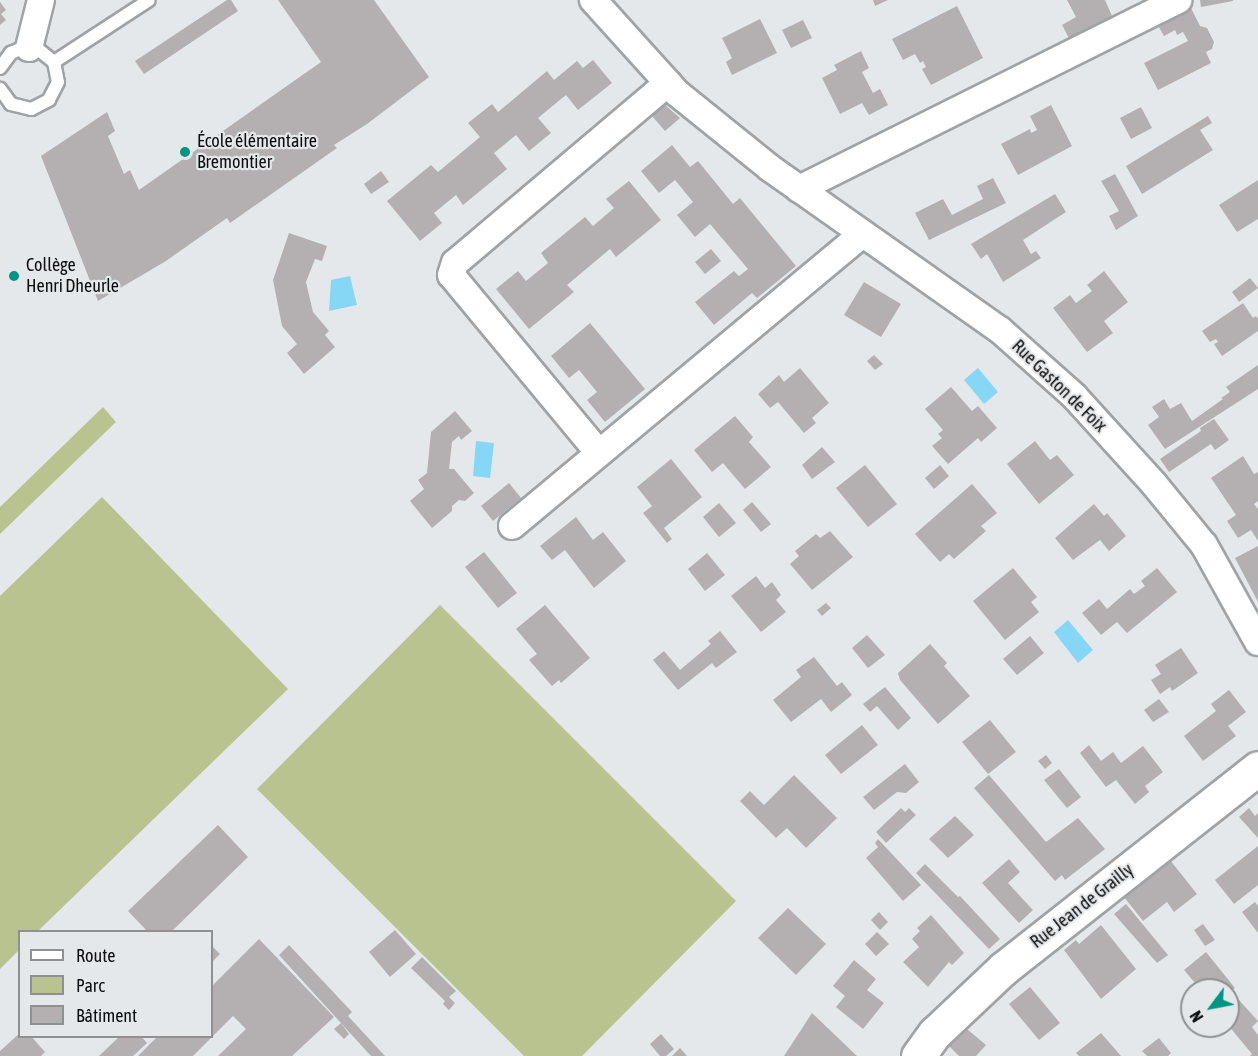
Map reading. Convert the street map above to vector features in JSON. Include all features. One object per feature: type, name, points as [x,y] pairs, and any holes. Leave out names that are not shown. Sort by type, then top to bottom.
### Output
[{"type":"street","points":[[29,48],[41,0]]},
{"type":"street","name":"Rue Gaston de Foix","points":[[593,0],[668,83],[761,161],[1000,330],[1074,396],[1155,484],[1204,545],[1258,642]]},
{"type":"street","points":[[799,189],[1178,0]]},
{"type":"street","points":[[599,453],[451,275],[455,263],[668,83]]},
{"type":"street","points":[[512,526],[862,234]]},
{"type":"street","name":"Rue Jean de Grailly","points":[[918,1056],[935,1033],[1004,968],[1258,768]]},
{"type":"lane","points":[[54,62],[149,0]]},
{"type":"lane","points":[[0,68],[11,53],[29,48],[39,50],[54,62],[58,82],[55,92],[41,106],[21,108],[11,104],[0,89]]},
{"type":"green space","points":[[103,407],[116,422],[0,534],[0,507]]},
{"type":"green space","points":[[102,497],[288,689],[39,930],[18,930],[18,951],[0,969],[0,596]]},
{"type":"green space","points":[[440,605],[736,901],[582,1056],[524,1056],[257,789]]},
{"type":"water","points":[[350,276],[357,305],[329,311],[331,280]]},
{"type":"water","points":[[978,368],[998,392],[984,404],[964,380]]},
{"type":"water","points":[[476,441],[494,443],[490,478],[473,476]]},
{"type":"water","points":[[1068,620],[1093,650],[1078,663],[1054,632]]},
{"type":"building","points":[[227,0],[231,0],[238,11],[144,74],[135,61]]},
{"type":"building","name":"École élémentaire Bremontier","points":[[278,0],[374,0],[429,77],[367,124],[334,145],[337,148],[230,223],[227,218],[166,261],[98,301],[41,156],[107,112],[115,131],[108,136],[124,174],[130,170],[139,190],[321,62]]},
{"type":"building","points":[[873,0],[888,0],[875,6]]},
{"type":"building","points":[[1067,0],[1105,0],[1113,18],[1070,40],[1062,25],[1076,17]]},
{"type":"building","points":[[1200,0],[1233,0],[1233,1],[1201,7]]},
{"type":"building","points":[[0,2],[6,10],[1,14],[6,20],[0,25]]},
{"type":"building","points":[[957,6],[983,58],[931,85],[922,69],[926,67],[923,61],[920,63],[915,54],[903,60],[892,39]]},
{"type":"building","points":[[1191,8],[1200,26],[1207,28],[1214,42],[1212,49],[1206,52],[1211,63],[1158,90],[1144,63],[1188,41],[1183,32],[1177,35],[1175,30],[1164,36],[1156,22],[1178,11]]},
{"type":"building","points":[[760,19],[777,53],[732,75],[726,62],[732,58],[722,38]]},
{"type":"building","points":[[803,20],[812,38],[791,48],[782,30]]},
{"type":"building","points":[[861,51],[869,68],[862,72],[873,93],[880,89],[888,105],[869,115],[862,103],[840,114],[822,78],[837,70],[834,65]]},
{"type":"building","points":[[593,60],[612,83],[578,110],[566,95],[538,118],[551,133],[529,151],[516,135],[494,153],[507,169],[463,205],[456,195],[434,213],[442,223],[420,241],[387,201],[431,165],[438,172],[480,137],[468,123],[492,104],[498,112],[547,71],[554,80],[577,61],[583,68]]},
{"type":"building","points":[[665,105],[680,118],[665,131],[652,116]]},
{"type":"building","points":[[1051,105],[1072,146],[1018,175],[1001,144],[1030,129],[1031,133],[1037,130],[1030,116]]},
{"type":"building","points":[[1141,107],[1152,128],[1131,139],[1120,118]]},
{"type":"building","points":[[1208,116],[1212,123],[1200,130],[1213,150],[1142,194],[1126,166]]},
{"type":"building","points":[[672,145],[690,167],[698,161],[733,204],[740,198],[796,266],[757,298],[752,293],[714,325],[695,302],[734,271],[739,276],[748,269],[710,224],[695,237],[677,215],[693,202],[675,180],[659,193],[641,171]]},
{"type":"building","points":[[381,171],[389,182],[371,194],[364,184]]},
{"type":"building","points":[[1115,174],[1138,216],[1116,230],[1109,216],[1119,211],[1101,181]]},
{"type":"building","points":[[993,178],[1006,203],[929,240],[915,213],[943,199],[952,215],[983,199],[977,186]]},
{"type":"building","points":[[1258,180],[1258,219],[1237,232],[1219,205]]},
{"type":"building","points":[[629,181],[661,220],[616,257],[610,249],[567,285],[574,292],[529,329],[496,289],[518,271],[526,281],[548,263],[541,253],[585,217],[593,226],[614,208],[606,199]]},
{"type":"building","points":[[1055,194],[1066,212],[1023,240],[1031,254],[1036,251],[1041,258],[1003,282],[987,254],[981,259],[971,244]]},
{"type":"building","points":[[289,233],[327,246],[322,261],[315,259],[306,282],[313,312],[329,331],[325,335],[335,347],[304,374],[287,353],[297,344],[282,326],[273,280]]},
{"type":"building","points":[[711,249],[721,261],[705,274],[695,262]]},
{"type":"building","points":[[1104,271],[1128,302],[1104,321],[1113,333],[1087,352],[1053,308],[1070,295],[1076,303],[1092,291],[1087,285]]},
{"type":"building","points":[[1250,278],[1258,288],[1239,302],[1232,292]]},
{"type":"building","points":[[864,282],[901,304],[881,337],[844,315]]},
{"type":"building","points":[[1243,303],[1253,318],[1256,316],[1258,319],[1258,331],[1222,356],[1214,344],[1218,342],[1216,339],[1210,342],[1202,331]]},
{"type":"building","points":[[590,323],[645,389],[605,422],[587,400],[597,392],[579,370],[569,378],[551,356]]},
{"type":"building","points":[[874,355],[883,364],[875,370],[867,361]]},
{"type":"building","points":[[1258,365],[1258,389],[1165,449],[1148,425],[1159,417],[1152,407],[1164,399],[1170,409],[1181,403],[1192,421],[1230,392],[1226,387]]},
{"type":"building","points":[[800,368],[829,403],[812,418],[816,423],[804,433],[778,402],[770,408],[758,394],[779,375],[784,382]]},
{"type":"building","points":[[951,387],[972,411],[978,406],[997,428],[981,442],[978,438],[948,464],[932,446],[942,438],[938,434],[943,430],[925,409]]},
{"type":"building","points":[[455,411],[472,431],[461,440],[459,436],[452,442],[449,469],[454,469],[474,493],[465,501],[459,500],[452,506],[452,511],[432,528],[410,501],[424,489],[418,480],[427,473],[431,432]]},
{"type":"building","points":[[735,416],[753,437],[749,442],[771,467],[745,489],[723,463],[712,472],[694,450]]},
{"type":"building","points":[[1214,419],[1229,440],[1215,450],[1211,444],[1169,472],[1160,459],[1201,431],[1200,428]]},
{"type":"building","points":[[1035,441],[1050,460],[1057,455],[1074,475],[1039,504],[1007,464]]},
{"type":"building","points":[[822,447],[835,462],[812,479],[802,465]]},
{"type":"building","points":[[1243,456],[1254,474],[1258,472],[1258,501],[1254,504],[1258,509],[1258,541],[1251,530],[1238,538],[1227,521],[1236,515],[1211,478]]},
{"type":"building","points":[[671,459],[702,497],[664,528],[672,539],[667,543],[643,513],[652,506],[637,487]]},
{"type":"building","points":[[865,465],[897,504],[868,527],[836,488]]},
{"type":"building","points":[[940,465],[949,476],[934,489],[925,478]]},
{"type":"building","points":[[509,483],[521,498],[493,521],[481,506]]},
{"type":"building","points":[[972,484],[997,513],[981,526],[986,531],[954,559],[949,554],[940,562],[915,534]]},
{"type":"building","points":[[752,502],[771,524],[761,532],[743,510]]},
{"type":"building","points":[[719,503],[736,523],[719,537],[703,517]]},
{"type":"building","points":[[1094,504],[1104,516],[1107,513],[1126,536],[1109,551],[1100,540],[1073,560],[1055,538]]},
{"type":"building","points":[[576,517],[593,540],[603,532],[626,561],[594,588],[565,550],[552,560],[540,546]]},
{"type":"building","points":[[830,531],[853,557],[812,590],[790,564],[799,556],[795,551],[816,534],[820,538]]},
{"type":"building","points":[[1258,546],[1258,602],[1235,558]]},
{"type":"building","points":[[484,552],[517,593],[498,608],[465,567]]},
{"type":"building","points":[[707,553],[725,575],[705,591],[688,569]]},
{"type":"building","points":[[1013,568],[1037,597],[1031,602],[1039,612],[1005,640],[973,601]]},
{"type":"building","points":[[1157,568],[1177,592],[1127,633],[1117,622],[1101,635],[1082,613],[1099,599],[1107,609],[1130,589],[1134,594],[1145,586],[1141,581]]},
{"type":"building","points":[[756,576],[765,588],[772,582],[781,595],[776,600],[786,612],[761,632],[731,596]]},
{"type":"building","points":[[826,603],[831,608],[822,616],[817,610]]},
{"type":"building","points":[[545,605],[590,658],[561,683],[559,680],[552,686],[529,660],[537,654],[516,629]]},
{"type":"building","points":[[720,631],[737,652],[716,668],[712,663],[678,690],[653,660],[664,651],[680,670],[711,644],[708,641]]},
{"type":"building","points":[[867,635],[885,655],[868,668],[852,648]]},
{"type":"building","points":[[1030,636],[1044,653],[1017,675],[1003,659]]},
{"type":"building","points":[[930,644],[947,663],[944,666],[970,696],[938,724],[900,680],[898,673]]},
{"type":"building","points":[[1181,648],[1198,673],[1172,691],[1170,687],[1160,694],[1151,680],[1161,674],[1155,665]]},
{"type":"building","points":[[814,657],[837,686],[842,682],[852,695],[831,712],[821,699],[791,722],[773,700],[801,677],[796,670]]},
{"type":"building","points":[[885,687],[911,718],[898,730],[877,706],[870,712],[863,704]]},
{"type":"building","points":[[1229,690],[1246,712],[1228,726],[1236,736],[1203,761],[1184,736],[1216,711],[1211,704]]},
{"type":"building","points":[[1159,699],[1169,712],[1153,722],[1144,710]]},
{"type":"building","points":[[990,720],[1016,752],[988,774],[962,742]]},
{"type":"building","points":[[862,725],[878,745],[841,774],[825,755]]},
{"type":"building","points":[[1089,745],[1101,761],[1113,752],[1121,763],[1143,746],[1163,772],[1145,786],[1149,792],[1135,804],[1116,780],[1106,787],[1080,753]]},
{"type":"building","points":[[1046,755],[1052,763],[1045,769],[1038,761]]},
{"type":"building","points":[[905,764],[919,782],[906,793],[897,792],[874,810],[863,797]]},
{"type":"building","points":[[1059,769],[1081,797],[1067,808],[1044,780]]},
{"type":"building","points":[[794,775],[837,818],[806,848],[787,828],[776,838],[740,801],[750,791],[764,805]]},
{"type":"building","points":[[989,775],[1046,842],[1078,818],[1105,849],[1065,880],[1062,875],[1055,881],[974,788]]},
{"type":"building","points":[[901,808],[905,812],[909,808],[916,815],[886,843],[876,832]]},
{"type":"building","points":[[1249,808],[1255,816],[1258,813],[1258,838],[1239,817]]},
{"type":"building","points":[[955,816],[974,835],[948,858],[929,839]]},
{"type":"building","points":[[218,825],[248,857],[173,930],[146,930],[128,911]]},
{"type":"building","points":[[878,839],[921,885],[903,901],[866,858],[878,847],[875,843]]},
{"type":"building","points":[[1258,846],[1258,885],[1234,904],[1215,880]]},
{"type":"building","points":[[1009,859],[1020,872],[1008,883],[1033,910],[1019,923],[982,883]]},
{"type":"building","points":[[1170,860],[1197,894],[1174,912],[1167,902],[1143,921],[1124,897]]},
{"type":"building","points":[[925,864],[958,897],[960,896],[1000,939],[989,949],[916,873]]},
{"type":"building","points":[[1255,902],[1258,906],[1258,933],[1242,912]]},
{"type":"building","points":[[1126,904],[1168,955],[1157,963],[1114,914]]},
{"type":"building","points":[[788,908],[826,944],[796,975],[758,938]]},
{"type":"building","points":[[879,912],[888,922],[880,930],[871,920]]},
{"type":"building","points":[[931,915],[964,953],[952,965],[949,962],[928,987],[903,962],[919,947],[912,939],[920,931],[917,928]]},
{"type":"building","points":[[1203,924],[1215,940],[1205,946],[1194,930]]},
{"type":"building","points":[[1101,925],[1136,969],[1101,999],[1064,950],[1076,940],[1079,944]]},
{"type":"building","points":[[395,930],[416,954],[390,977],[369,952]]},
{"type":"building","points":[[877,932],[889,944],[876,956],[865,944]]},
{"type":"building","points":[[259,939],[334,1017],[292,1056],[218,1056],[246,1029],[233,1016],[213,1036],[213,985]]},
{"type":"building","points":[[289,945],[352,1012],[348,1016],[385,1056],[371,1056],[279,955]]},
{"type":"building","points":[[213,947],[220,954],[213,961]]},
{"type":"building","points":[[1206,952],[1227,978],[1191,978],[1184,970]]},
{"type":"building","points":[[422,957],[456,991],[449,997],[455,1003],[449,1010],[443,1004],[445,1001],[411,968]]},
{"type":"building","points":[[854,960],[876,979],[867,990],[884,1003],[863,1029],[836,1007],[845,996],[833,986]]},
{"type":"building","points":[[1030,987],[1060,1023],[1039,1040],[1009,1004]]},
{"type":"building","points":[[1240,1001],[1258,1021],[1252,1027],[1258,1035],[1258,1056],[1250,1056],[1252,1054],[1239,1038]]},
{"type":"building","points":[[812,1013],[857,1056],[784,1056]]},
{"type":"building","points":[[341,1023],[349,1034],[344,1039],[334,1029]]},
{"type":"building","points":[[961,1024],[986,1045],[976,1056],[959,1056],[945,1042]]},
{"type":"building","points":[[1101,1033],[1121,1056],[1079,1056],[1076,1053]]},
{"type":"building","points":[[661,1034],[674,1049],[666,1056],[660,1056],[650,1044]]},
{"type":"building","points":[[18,1035],[18,1038],[33,1038],[45,1052],[41,1056],[0,1056],[0,1051]]},
{"type":"building","points":[[118,1038],[143,1038],[147,1043],[133,1056],[99,1056]]},
{"type":"building","points":[[156,1038],[211,1038],[193,1056],[138,1056]]},
{"type":"building","points":[[1159,1038],[1171,1053],[1168,1056],[1147,1056],[1142,1051]]},
{"type":"building","points":[[680,1048],[687,1056],[672,1056]]},
{"type":"place","name":"École élémentaire Bremontier","points":[[185,152]]},
{"type":"place","name":"Collège Henri Dheurle","points":[[14,276]]}]
